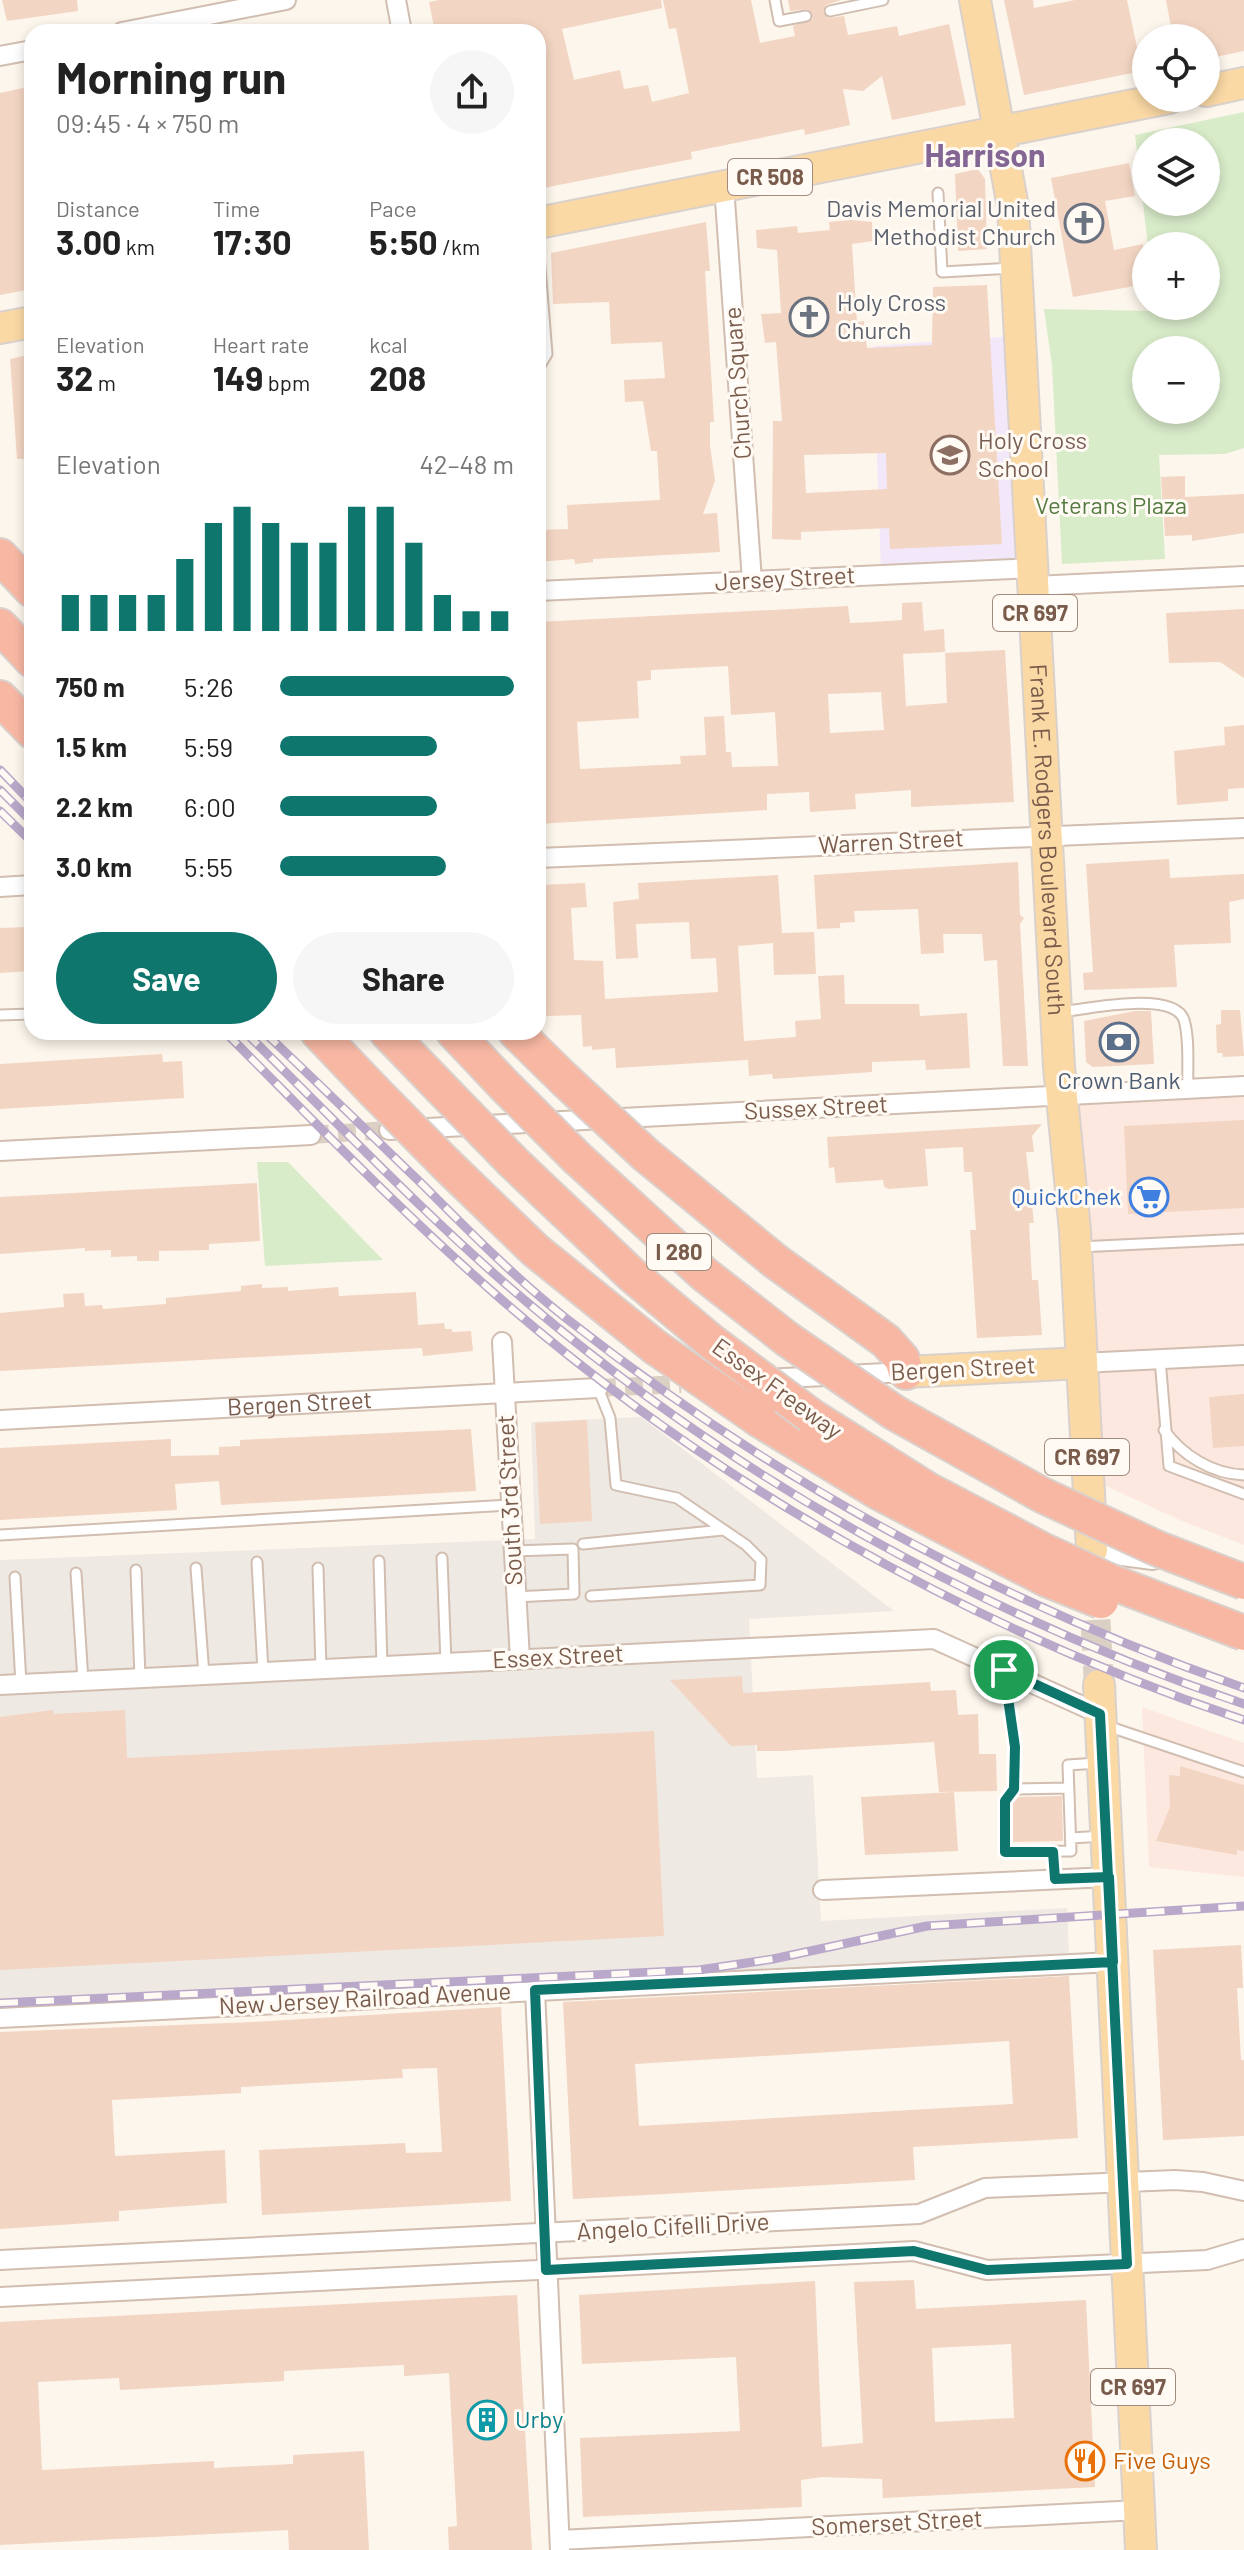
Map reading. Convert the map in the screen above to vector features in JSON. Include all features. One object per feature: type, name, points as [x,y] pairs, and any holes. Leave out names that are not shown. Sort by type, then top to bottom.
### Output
[{"type":"highway","points":[[0,535],[24,554]]},
{"type":"highway","points":[[0,556],[24,582]]},
{"type":"highway","points":[[0,626],[24,652]]},
{"type":"highway","points":[[0,698],[24,723]]},
{"type":"highway","points":[[326,1040],[535,1250],[655,1347],[760,1420],[880,1493],[1045,1565],[1136,1613],[1244,1642]]},
{"type":"highway","name":"Essex Freeway","points":[[395,1040],[513,1162],[632,1275],[713,1343],[811,1416],[1045,1565],[1133,1591],[1244,1633]]},
{"type":"highway","name":"Essex Freeway","points":[[462,1040],[577,1158],[694,1265],[787,1339],[895,1413],[1042,1495],[1156,1548],[1244,1581]]},
{"type":"highway","points":[[524,1040],[646,1155],[775,1261],[878,1334],[898,1352],[906,1372]]},
{"type":"main road","name":"CR 697","points":[[975,0],[1001,131]]},
{"type":"main road","points":[[1220,88],[1244,83]]},
{"type":"main road","name":"CR 508","points":[[546,221],[1132,105]]},
{"type":"main road","name":"Frank E. Rodgers Boulevard South","points":[[1001,131],[1011,187],[1056,1012],[1076,1247],[1092,1550]]},
{"type":"main road","points":[[0,328],[24,324]]},
{"type":"main road","name":"Bergen Street","points":[[906,1372],[1082,1363]]},
{"type":"main road","name":"CR 697","points":[[1100,1708],[1140,2528]]},
{"type":"street","points":[[163,24],[286,0]]},
{"type":"street","points":[[396,0],[400,24]]},
{"type":"street","points":[[0,56],[24,52]]},
{"type":"street","name":"Church Square","points":[[724,186],[752,581]]},
{"type":"street","name":"Jersey Street","points":[[546,591],[752,581],[1244,576]]},
{"type":"street","name":"Warren Street","points":[[546,858],[1244,828]]},
{"type":"street","points":[[0,887],[24,886]]},
{"type":"street","name":"Sussex Street","points":[[389,1130],[1244,1086]]},
{"type":"street","points":[[0,1151],[311,1135]]},
{"type":"street","name":"South 3rd Street","points":[[502,1342],[520,1659]]},
{"type":"street","name":"Bergen Street","points":[[1082,1363],[1244,1355]]},
{"type":"street","name":"Bergen Street","points":[[681,1384],[906,1372]]},
{"type":"street","name":"Bergen Street","points":[[0,1420],[598,1388]]},
{"type":"street","points":[[1092,1550],[1142,1555],[1244,1581]]},
{"type":"street","name":"Essex Street","points":[[0,1685],[934,1639],[1100,1708]]},
{"type":"street","points":[[823,1890],[1109,1877]]},
{"type":"street","name":"New Jersey Railroad Avenue","points":[[0,2018],[1113,1962]]},
{"type":"street","points":[[535,1990],[560,2545]]},
{"type":"street","name":"Angelo Cifelli Drive","points":[[0,2260],[919,2214],[985,2188],[1123,2181],[1203,2182],[1244,2191]]},
{"type":"street","name":"Angelo Cifelli Drive","points":[[0,2297],[914,2251],[987,2270],[1207,2260],[1244,2249]]},
{"type":"street","name":"Somerset Street","points":[[560,2545],[1140,2528]]},
{"type":"lane","points":[[775,0],[779,21],[806,16]]},
{"type":"lane","points":[[830,11],[883,0]]},
{"type":"lane","points":[[938,193],[942,272],[1016,267]]},
{"type":"lane","points":[[1056,1012],[1159,1002],[1175,1007],[1184,1020],[1188,1089]]},
{"type":"lane","points":[[0,1015],[24,1014]]},
{"type":"lane","points":[[1076,1247],[1244,1239]]},
{"type":"lane","points":[[1160,1359],[1169,1466],[1244,1494]]},
{"type":"lane","points":[[591,1596],[760,1585],[761,1560],[677,1498],[616,1485],[610,1418],[598,1388]]},
{"type":"lane","points":[[1164,1430],[1178,1450],[1189,1457],[1244,1475]]},
{"type":"lane","points":[[0,1535],[509,1505]]},
{"type":"lane","points":[[583,1544],[724,1530]]},
{"type":"lane","points":[[513,1551],[573,1549],[574,1594],[515,1597]]},
{"type":"lane","points":[[442,1558],[446,1663]]},
{"type":"lane","points":[[379,1561],[382,1666]]},
{"type":"lane","points":[[257,1562],[263,1672]]},
{"type":"lane","points":[[196,1568],[204,1675]]},
{"type":"lane","points":[[318,1568],[321,1669]]},
{"type":"lane","points":[[136,1570],[140,1678]]},
{"type":"lane","points":[[76,1573],[83,1681]]},
{"type":"lane","points":[[15,1577],[21,1684]]},
{"type":"lane","points":[[1004,1670],[1015,1747],[1014,1789],[1005,1801],[1005,1852],[1038,1847],[1053,1852],[1071,1851],[1068,1765],[1103,1763]]},
{"type":"lane","points":[[1100,1708],[1244,1772]]},
{"type":"lane","points":[[1014,1789],[1036,1793],[1069,1788]]},
{"type":"lane","points":[[1071,1838],[1107,1836]]},
{"type":"lane","points":[[1053,1852],[1055,1879]]},
{"type":"shaded area","name":"Holy Cross School","points":[[1015,336],[1029,565],[881,571],[873,346]]},
{"type":"shaded area","points":[[1244,1091],[1244,1545],[1182,1521],[1093,1480],[1070,1099]]},
{"type":"shaded area","points":[[641,1417],[894,1611],[749,1619],[757,1778],[813,1775],[821,1921],[1067,1908],[1069,1955],[0,2011],[0,1560],[535,1539],[531,1422]]},
{"type":"shaded area","points":[[1142,1707],[1244,1743],[1244,1877],[1149,1867]]},
{"type":"green space","name":"Veterans Plaza","points":[[1244,112],[1244,448],[1225,454],[1159,455],[1165,559],[1062,564],[1052,366],[1044,309],[1132,311],[1132,320],[1220,320],[1220,232],[1146,232],[1144,216],[1220,216],[1220,128],[1168,128]]},
{"type":"green space","points":[[257,1162],[288,1162],[383,1260],[265,1266]]},
{"type":"building","points":[[2,0],[77,0],[78,11],[7,21]]},
{"type":"building","points":[[661,0],[662,8],[562,29],[574,80],[620,70],[624,89],[648,85],[652,102],[689,93],[676,28],[669,29],[663,0],[751,0],[760,43],[795,36],[793,26],[813,19],[808,9],[790,11],[788,0],[841,0],[826,5],[823,12],[828,18],[844,16],[848,35],[897,26],[899,36],[949,24],[966,105],[892,120],[882,76],[863,91],[843,89],[850,125],[805,135],[804,129],[691,152],[692,159],[546,187],[546,24],[433,24],[429,2]]},
{"type":"building","points":[[1004,0],[1033,0],[1034,8],[1075,0],[1127,0],[1132,24],[1132,73],[1024,95]]},
{"type":"building","points":[[1166,0],[1244,0],[1244,51],[1220,56],[1220,24],[1170,24]]},
{"type":"building","points":[[24,88],[24,290],[0,295],[0,93]]},
{"type":"building","name":"Davis Memorial United Methodist Church","points":[[1129,163],[1132,196],[1105,201],[1114,250],[1132,246],[1132,286],[1073,297],[1051,178]]},
{"type":"building","points":[[978,169],[985,179],[987,249],[958,251],[955,174]]},
{"type":"building","points":[[706,222],[710,271],[705,271],[714,422],[710,422],[710,445],[715,481],[703,514],[717,513],[720,552],[593,559],[593,562],[575,564],[574,559],[546,561],[546,530],[568,529],[567,505],[660,500],[657,451],[651,451],[643,401],[625,402],[624,380],[665,378],[662,342],[611,344],[609,302],[553,304],[551,253]]},
{"type":"building","points":[[829,222],[872,222],[873,241],[852,244],[857,322],[864,321],[867,348],[932,345],[933,287],[987,285],[1002,544],[890,549],[889,528],[801,532],[801,540],[772,539],[773,421],[782,421],[776,342],[765,343],[761,314],[781,313],[777,250],[757,248],[756,230],[797,226],[798,233],[830,230]],"holes":[[[886,453],[887,489],[806,493],[804,455]]]},
{"type":"building","points":[[24,356],[24,459],[17,459],[10,359]]},
{"type":"building","points":[[1185,476],[1185,497],[1244,494],[1244,533],[1192,541],[1192,535],[1165,536],[1161,477]]},
{"type":"building","points":[[922,602],[924,631],[944,629],[945,652],[903,654],[906,706],[947,703],[945,653],[1005,650],[1014,802],[911,807],[911,790],[855,794],[856,809],[810,812],[809,792],[767,794],[767,810],[546,824],[546,622],[848,606],[850,623],[902,620],[902,603]],"holes":[[[728,666],[731,715],[775,712],[778,766],[732,767],[731,752],[726,752],[724,716],[704,717],[706,755],[680,756],[681,764],[580,769],[577,722],[639,718],[637,681],[651,680],[651,670]],[[881,692],[884,730],[830,733],[828,694]]]},
{"type":"building","points":[[1244,609],[1244,678],[1220,662],[1169,663],[1166,613]]},
{"type":"building","points":[[1244,725],[1244,788],[1228,789],[1228,801],[1177,805],[1174,751],[1225,745],[1224,727]]},
{"type":"building","points":[[1169,859],[1170,878],[1244,874],[1244,899],[1229,902],[1231,943],[1174,945],[1177,987],[1084,990],[1083,973],[1093,972],[1086,864]]},
{"type":"building","points":[[1018,862],[1020,915],[1024,918],[1020,924],[1028,1066],[1003,1066],[997,960],[984,961],[982,934],[943,934],[944,953],[921,954],[918,909],[854,911],[855,922],[840,923],[840,928],[817,929],[814,875]]},
{"type":"building","points":[[778,875],[782,933],[814,932],[816,974],[774,975],[773,943],[738,946],[744,1041],[796,1037],[795,1021],[821,1019],[818,976],[844,975],[845,1004],[919,1004],[920,1016],[967,1013],[970,1068],[926,1070],[925,1060],[872,1062],[872,1072],[773,1079],[772,1074],[749,1076],[748,1060],[616,1068],[615,1048],[592,1050],[592,1046],[583,1047],[581,1015],[546,1016],[546,885],[585,883],[587,907],[571,908],[574,960],[603,961],[605,999],[718,992],[716,958],[691,959],[689,922],[636,924],[638,958],[616,959],[613,902],[639,899],[638,883]]},
{"type":"building","points":[[24,927],[24,971],[0,973],[0,928]]},
{"type":"building","points":[[1221,1010],[1240,1010],[1244,1056],[1223,1057],[1222,1053],[1217,1053],[1216,1025],[1221,1024]]},
{"type":"building","name":"Crown Bank","points":[[1151,1011],[1154,1064],[1093,1067],[1086,1062],[1084,1021]]},
{"type":"building","points":[[162,1054],[163,1062],[182,1061],[184,1098],[0,1109],[0,1064]]},
{"type":"building","points":[[1244,1120],[1244,1208],[1128,1214],[1124,1126]]},
{"type":"building","points":[[1042,1124],[1032,1136],[1034,1152],[1026,1152],[1034,1223],[1029,1223],[1032,1280],[1038,1280],[1042,1335],[977,1338],[970,1230],[976,1230],[972,1172],[964,1172],[963,1147],[925,1149],[928,1186],[889,1189],[884,1187],[883,1180],[836,1183],[834,1167],[829,1168],[827,1137]]},
{"type":"building","points":[[257,1183],[260,1241],[209,1244],[209,1250],[159,1251],[159,1261],[137,1261],[137,1256],[111,1257],[111,1250],[85,1251],[85,1248],[0,1254],[0,1197]]},
{"type":"building","points":[[262,1284],[262,1288],[288,1287],[288,1291],[338,1287],[339,1296],[416,1292],[418,1325],[444,1323],[445,1329],[452,1329],[452,1332],[471,1331],[473,1351],[423,1356],[422,1348],[0,1371],[0,1313],[64,1307],[63,1294],[84,1293],[85,1306],[102,1305],[103,1309],[166,1304],[166,1298],[241,1291],[241,1286]]},
{"type":"building","points":[[1244,1394],[1244,1446],[1213,1448],[1209,1397]]},
{"type":"building","points":[[587,1420],[592,1521],[540,1524],[535,1423]]},
{"type":"building","points":[[471,1429],[476,1491],[221,1505],[219,1481],[175,1484],[177,1510],[0,1520],[0,1448],[171,1439],[171,1456],[219,1455],[219,1447],[240,1446],[240,1440]]},
{"type":"building","points":[[742,1676],[743,1693],[930,1682],[931,1691],[956,1690],[958,1715],[978,1714],[979,1754],[996,1754],[997,1791],[939,1792],[934,1742],[782,1751],[757,1751],[757,1745],[731,1746],[670,1680]]},
{"type":"building","points":[[53,1710],[54,1714],[125,1710],[127,1758],[654,1731],[664,1936],[0,1970],[0,1717]]},
{"type":"building","points":[[1180,1766],[1244,1785],[1244,1851],[1237,1850],[1237,1855],[1156,1841],[1170,1807],[1169,1775],[1180,1776]]},
{"type":"building","points":[[954,1792],[958,1851],[865,1855],[861,1797]]},
{"type":"building","points":[[1062,1796],[1063,1841],[1012,1842],[1012,1804],[1018,1797]]},
{"type":"building","points":[[1241,1945],[1243,1988],[1237,1988],[1241,2060],[1244,2060],[1244,2136],[1163,2140],[1153,1950]]},
{"type":"building","points":[[1069,1976],[1078,2138],[913,2147],[915,2180],[573,2199],[563,2002]],"holes":[[[1009,2041],[1013,2104],[639,2126],[635,2064]]]},
{"type":"building","points":[[501,2007],[511,2201],[262,2215],[259,2150],[405,2143],[406,2153],[442,2152],[437,2068],[402,2069],[403,2078],[241,2087],[241,2093],[112,2100],[115,2156],[225,2150],[227,2203],[119,2211],[119,2221],[0,2229],[0,2032],[253,2022]]},
{"type":"building","points":[[914,2280],[916,2309],[1086,2300],[1095,2487],[883,2498],[882,2479],[822,2477],[801,2480],[802,2507],[583,2517],[580,2438],[740,2431],[736,2357],[582,2364],[579,2295],[815,2281],[822,2447],[863,2443],[854,2282]],"holes":[[[1011,2344],[1014,2418],[935,2422],[932,2348]]]},
{"type":"building","name":"Urby","points":[[517,2295],[532,2550],[449,2550],[448,2527],[457,2526],[449,2373],[404,2376],[404,2365],[284,2371],[284,2381],[120,2390],[119,2378],[38,2382],[42,2470],[214,2461],[214,2468],[293,2464],[293,2455],[364,2451],[369,2550],[289,2550],[288,2530],[0,2545],[0,2322]]},
{"type":"tunnel","points":[[311,1135],[389,1130]]},
{"type":"tunnel","points":[[598,1388],[681,1384]]},
{"type":"tunnel","points":[[1093,1575],[1099,1685]]},
{"type":"railway","points":[[0,770],[24,795]]},
{"type":"railway","points":[[0,790],[24,814]]},
{"type":"railway","points":[[0,811],[24,834]]},
{"type":"railway","points":[[233,1040],[459,1262],[577,1362],[664,1427],[755,1488],[848,1544],[944,1595],[1042,1642],[1244,1720]]},
{"type":"railway","points":[[253,1040],[491,1271],[608,1367],[691,1428],[867,1537],[958,1585],[1147,1669],[1244,1704]]},
{"type":"railway","points":[[272,1040],[529,1287],[645,1377],[725,1432],[890,1532],[976,1576],[1064,1617],[1244,1688]]},
{"type":"railway","points":[[0,2003],[699,1970],[773,1959],[927,1926],[1244,1906]]},
{"type":"place","name":"Davis Memorial United Methodist Church","points":[[1084,223]]},
{"type":"place","name":"Holy Cross Church","points":[[809,317]]},
{"type":"place","name":"Holy Cross School","points":[[950,455]]},
{"type":"place","name":"Crown Bank","points":[[1119,1042]]},
{"type":"place","name":"QuickChek","points":[[1149,1197]]},
{"type":"place","name":"Urby","points":[[487,2420]]},
{"type":"place","name":"Five Guys","points":[[1085,2461]]},
{"type":"district","name":"Harrison","points":[[985,156]]},
{"type":"route","points":[[1004,1670],[1100,1714],[1111,1912],[1127,2264],[987,2270],[914,2251],[546,2270],[535,1990],[1113,1962],[1109,1877],[1055,1879],[1053,1852],[1005,1852],[1005,1801],[1014,1789],[1015,1747],[1004,1670]]}]
